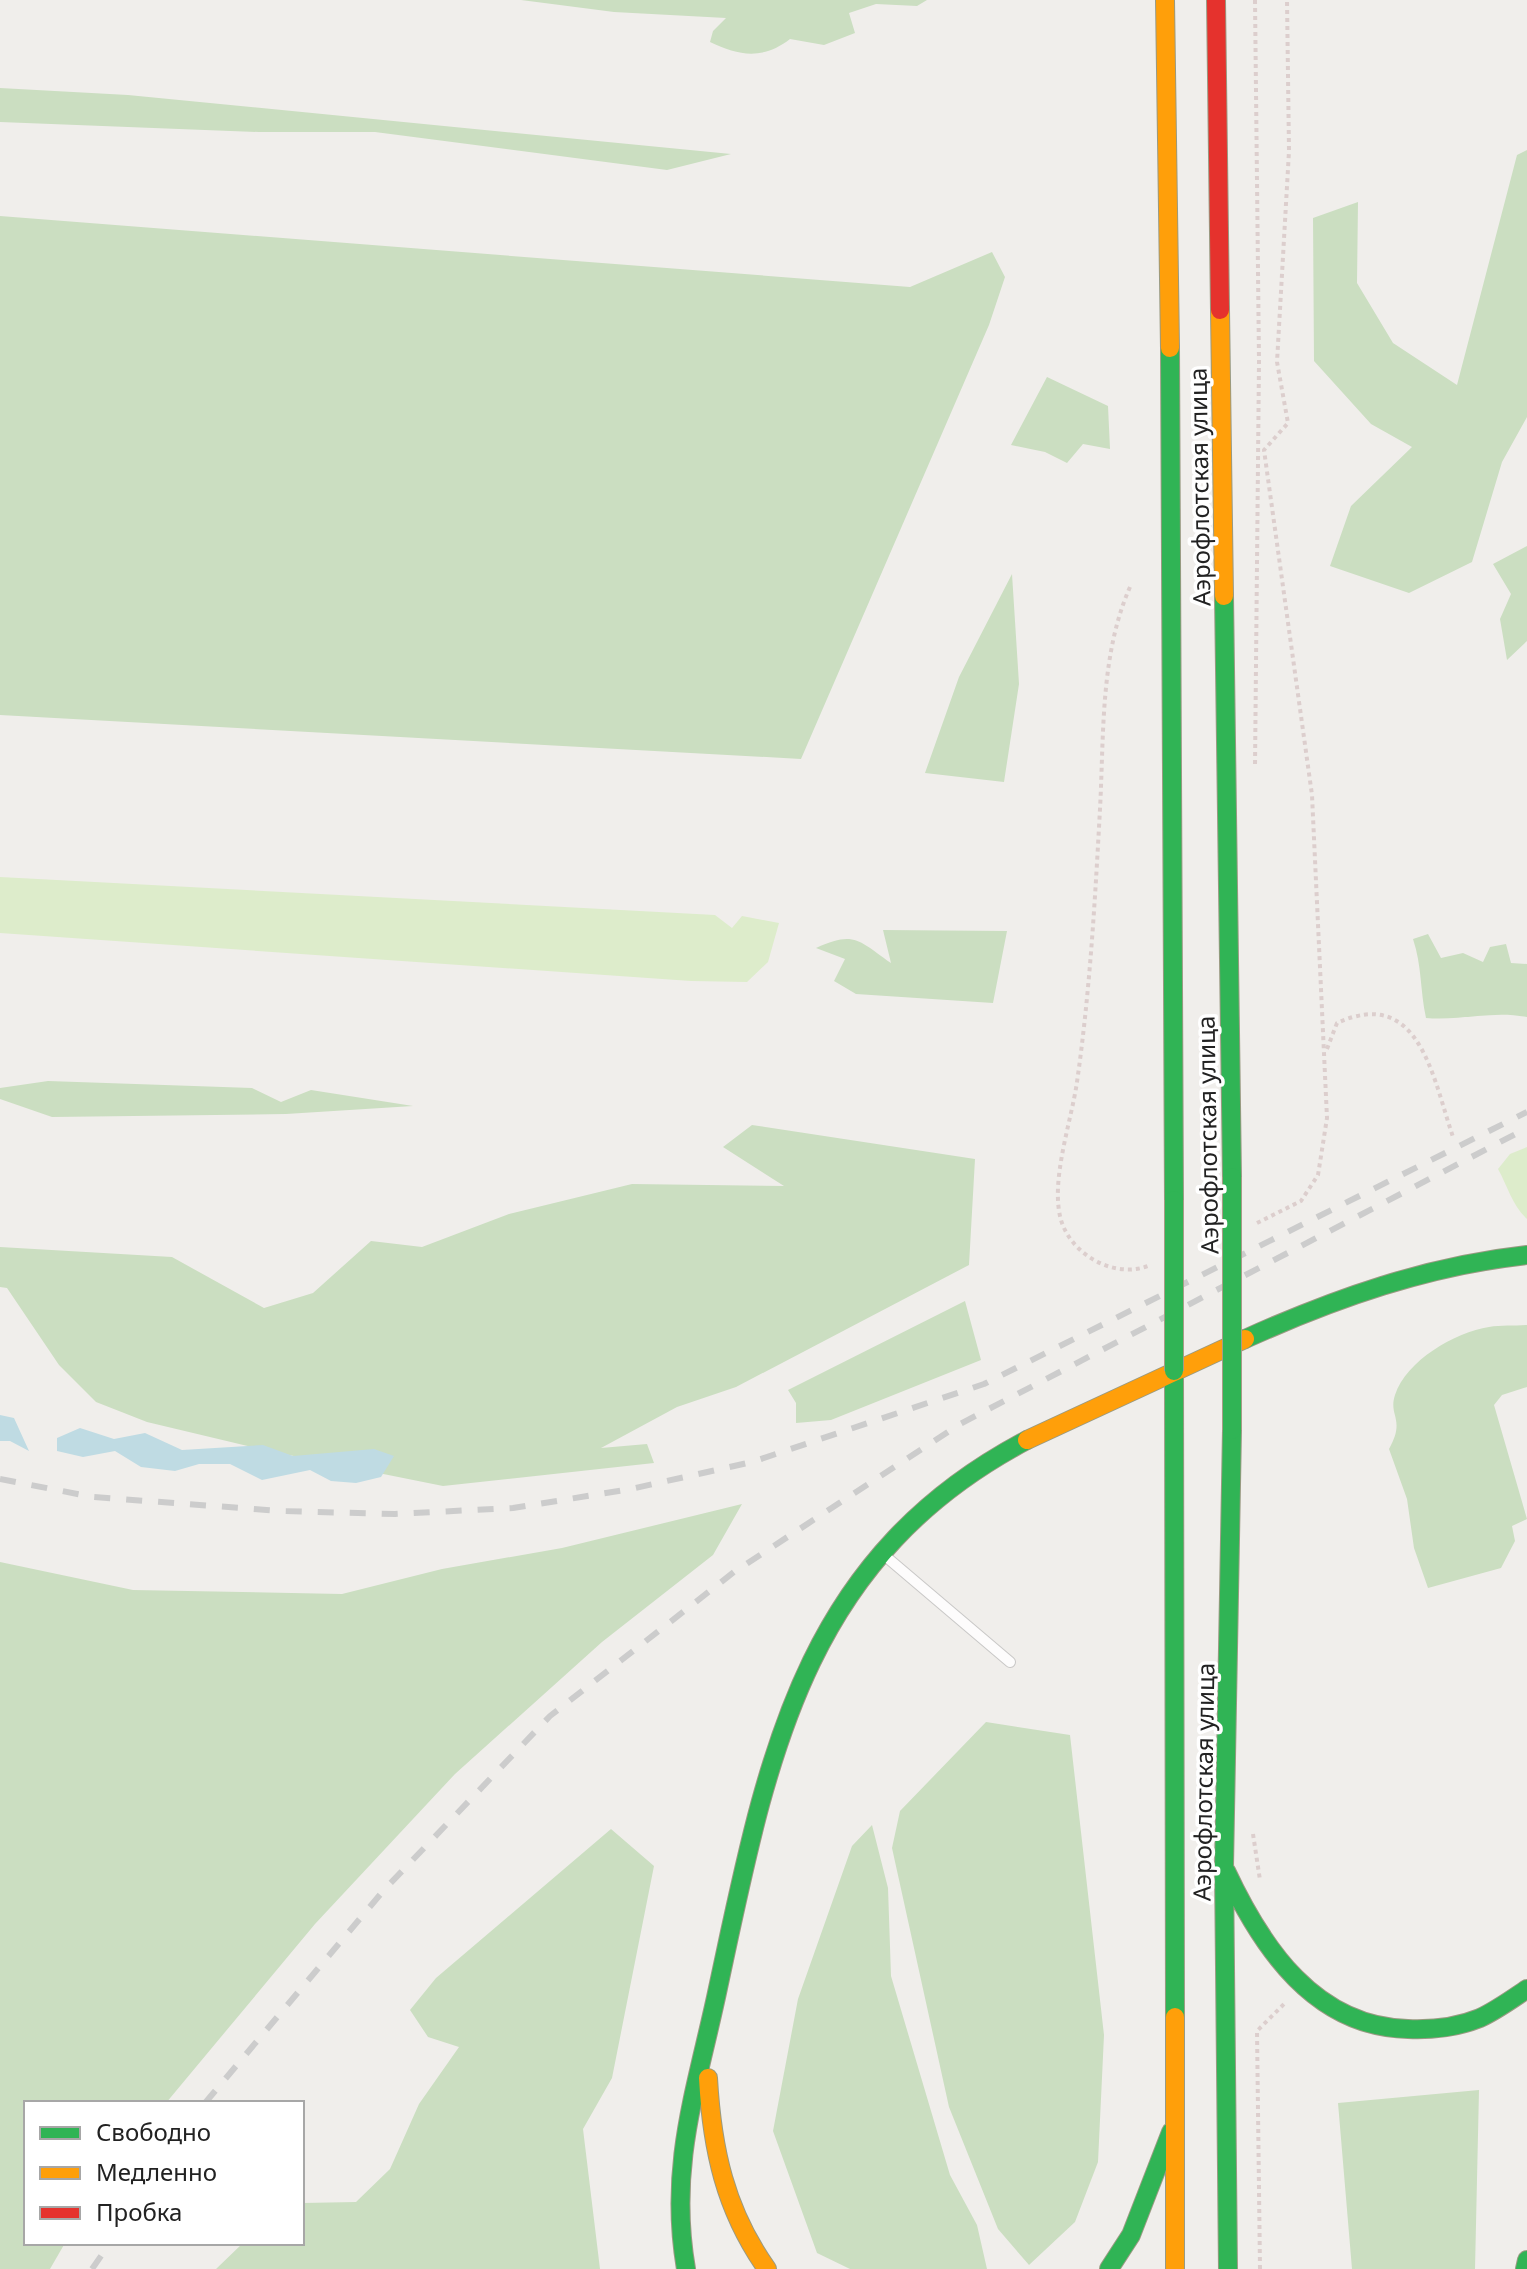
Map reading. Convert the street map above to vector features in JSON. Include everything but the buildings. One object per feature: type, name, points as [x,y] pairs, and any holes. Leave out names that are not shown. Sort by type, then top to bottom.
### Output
[{"type":"main road","name":"Аэрофлотская улица","points":[[1165,0],[1174,630],[1172,2128],[1175,2269]]},
{"type":"main road","name":"Аэрофлотская улица","points":[[1216,0],[1232,1177],[1232,1430],[1224,1867],[1228,2269]]},
{"type":"main road","points":[[686,2269],[678,2197],[687,2123],[759,1798],[789,1702],[814,1649],[881,1552],[958,1481],[1031,1438],[1282,1321],[1379,1282],[1434,1267],[1527,1255]]},
{"type":"main road","points":[[1224,1867],[1243,1912],[1270,1956],[1301,1987],[1332,2011],[1365,2024],[1406,2030],[1440,2028],[1477,2019],[1527,1989]]},
{"type":"main road","points":[[706,2045],[710,2140],[728,2201],[750,2247],[767,2269]]},
{"type":"main road","points":[[1109,2269],[1131,2235],[1172,2128]]},
{"type":"main road","points":[[1525,2269],[1527,2260]]},
{"type":"lane","points":[[881,1552],[1010,1662]]},
{"type":"path","points":[[1255,0],[1259,361],[1255,775]]},
{"type":"path","points":[[1326,1051],[1337,1023],[1360,1012],[1388,1015],[1416,1035],[1453,1137]]},
{"type":"path","points":[[1253,1819],[1262,1893]]},
{"type":"path","points":[[1260,2269],[1257,2031],[1301,1987]]},
{"type":"green space","points":[[521,0],[927,0],[917,6],[876,4],[849,13],[855,33],[824,45],[790,39],[770,50],[751,54],[710,42],[713,31],[726,18],[614,12]]},
{"type":"green space","points":[[0,88],[128,95],[731,154],[667,170],[375,132],[259,132],[0,122]]},
{"type":"green space","points":[[1527,150],[1527,417],[1502,462],[1472,562],[1409,593],[1330,566],[1351,506],[1412,447],[1371,424],[1314,361],[1313,218],[1358,202],[1357,283],[1393,343],[1457,385],[1517,155]]},
{"type":"green space","points":[[0,216],[910,287],[992,252],[1005,277],[989,325],[801,759],[0,715]]},
{"type":"green space","points":[[1047,377],[1108,406],[1110,449],[1083,444],[1067,463],[1045,452],[1011,445]]},
{"type":"green space","points":[[1527,546],[1527,641],[1507,660],[1500,619],[1511,594],[1493,564]]},
{"type":"green space","points":[[1012,574],[1019,684],[1004,782],[925,773],[959,677]]},
{"type":"green space","points":[[0,877],[715,915],[732,928],[742,916],[779,923],[768,962],[747,982],[691,981],[0,933]]},
{"type":"green space","points":[[883,930],[1007,931],[993,1003],[856,994],[834,981],[845,959],[816,948],[840,940],[856,940],[891,963]]},
{"type":"green space","points":[[1428,934],[1441,958],[1463,953],[1483,962],[1490,947],[1506,944],[1511,963],[1527,964],[1527,1017],[1426,1018],[1413,939]]},
{"type":"green space","points":[[48,1081],[252,1088],[281,1102],[311,1090],[413,1106],[286,1114],[52,1117],[0,1099],[0,1088]]},
{"type":"green space","points":[[752,1125],[975,1159],[969,1265],[736,1387],[677,1407],[601,1448],[647,1444],[654,1463],[443,1486],[264,1450],[147,1422],[96,1402],[59,1365],[7,1288],[0,1287],[0,1247],[172,1257],[264,1308],[313,1293],[371,1241],[422,1247],[509,1214],[632,1184],[784,1186],[723,1147]]},
{"type":"green space","points":[[1527,1147],[1527,1219],[1514,1202],[1498,1169],[1510,1154]]},
{"type":"green space","points":[[965,1301],[981,1360],[831,1420],[796,1423],[796,1403],[788,1390]]},
{"type":"green space","points":[[1527,1325],[1527,1387],[1502,1395],[1494,1405],[1527,1519],[1512,1526],[1515,1541],[1501,1568],[1428,1588],[1414,1548],[1407,1499],[1389,1449],[1397,1424],[1393,1402],[1395,1395],[1410,1371],[1447,1342],[1489,1327]]},
{"type":"green space","points":[[742,1504],[713,1555],[602,1642],[455,1774],[315,1924],[168,2101],[24,2101],[24,2245],[64,2245],[50,2269],[0,2269],[0,1562],[133,1590],[342,1594],[442,1569],[562,1548]]},
{"type":"green space","points":[[986,1722],[1070,1735],[1104,2035],[1098,2162],[1075,2222],[1029,2265],[998,2229],[949,2107],[892,1848],[900,1811]]},
{"type":"green space","points":[[872,1825],[888,1888],[891,1976],[950,2175],[977,2225],[987,2269],[850,2269],[817,2253],[773,2131],[798,1999],[852,1846]]},
{"type":"green space","points":[[611,1829],[654,1866],[612,2078],[583,2129],[600,2269],[216,2269],[241,2245],[304,2245],[304,2203],[356,2202],[390,2169],[419,2104],[459,2047],[428,2037],[410,2010],[436,1978]]},
{"type":"green space","points":[[1479,2090],[1475,2269],[1352,2269],[1338,2103]]},
{"type":"water","points":[[0,1415],[14,1418],[29,1451],[10,1441],[0,1441]]},
{"type":"water","points":[[80,1428],[114,1439],[145,1433],[182,1450],[263,1445],[293,1456],[374,1449],[394,1456],[381,1477],[356,1483],[331,1481],[310,1470],[262,1480],[230,1464],[199,1464],[175,1471],[141,1467],[115,1451],[83,1457],[57,1451],[57,1438]]},
{"type":"railway","points":[[0,1479],[93,1497],[281,1511],[395,1514],[513,1508],[631,1489],[752,1462],[984,1384],[1527,1112]]},
{"type":"railway","points":[[207,2101],[384,1890],[550,1716],[734,1572],[960,1424],[1527,1128]]},
{"type":"railway","points":[[92,2269],[109,2245]]},
{"type":"traffic: fast","points":[[1170,348],[1174,1200]]},
{"type":"traffic: fast","points":[[1224,596],[1232,1177]]},
{"type":"traffic: fast","points":[[1232,1177],[1232,1430]]},
{"type":"traffic: fast","points":[[1174,1200],[1174,1371]]},
{"type":"traffic: fast","points":[[1245,1339],[1313,1310],[1383,1286],[1454,1267],[1527,1255]]},
{"type":"traffic: fast","points":[[1174,1371],[1175,2017]]},
{"type":"traffic: fast","points":[[1228,2269],[1224,1867],[1232,1430]]},
{"type":"traffic: fast","points":[[686,2269],[680,2195],[687,2127],[755,1823],[778,1746],[806,1673],[843,1606],[890,1544],[951,1488],[1027,1440]]},
{"type":"traffic: fast","points":[[1226,1871],[1240,1900],[1275,1954],[1319,1998],[1345,2014],[1375,2025],[1408,2029],[1445,2027],[1480,2018],[1527,1989]]},
{"type":"traffic: fast","points":[[1109,2269],[1131,2235],[1171,2132]]},
{"type":"traffic: fast","points":[[1525,2269],[1527,2260]]},
{"type":"traffic: slow","points":[[1165,0],[1170,348]]},
{"type":"traffic: slow","points":[[1220,310],[1224,596]]},
{"type":"traffic: slow","points":[[1027,1440],[1245,1339]]},
{"type":"traffic: slow","points":[[1175,2017],[1175,2269]]},
{"type":"traffic: slow","points":[[708,2078],[713,2130],[723,2178],[741,2224],[767,2269]]},
{"type":"traffic: jam","points":[[1216,0],[1220,310]]}]
